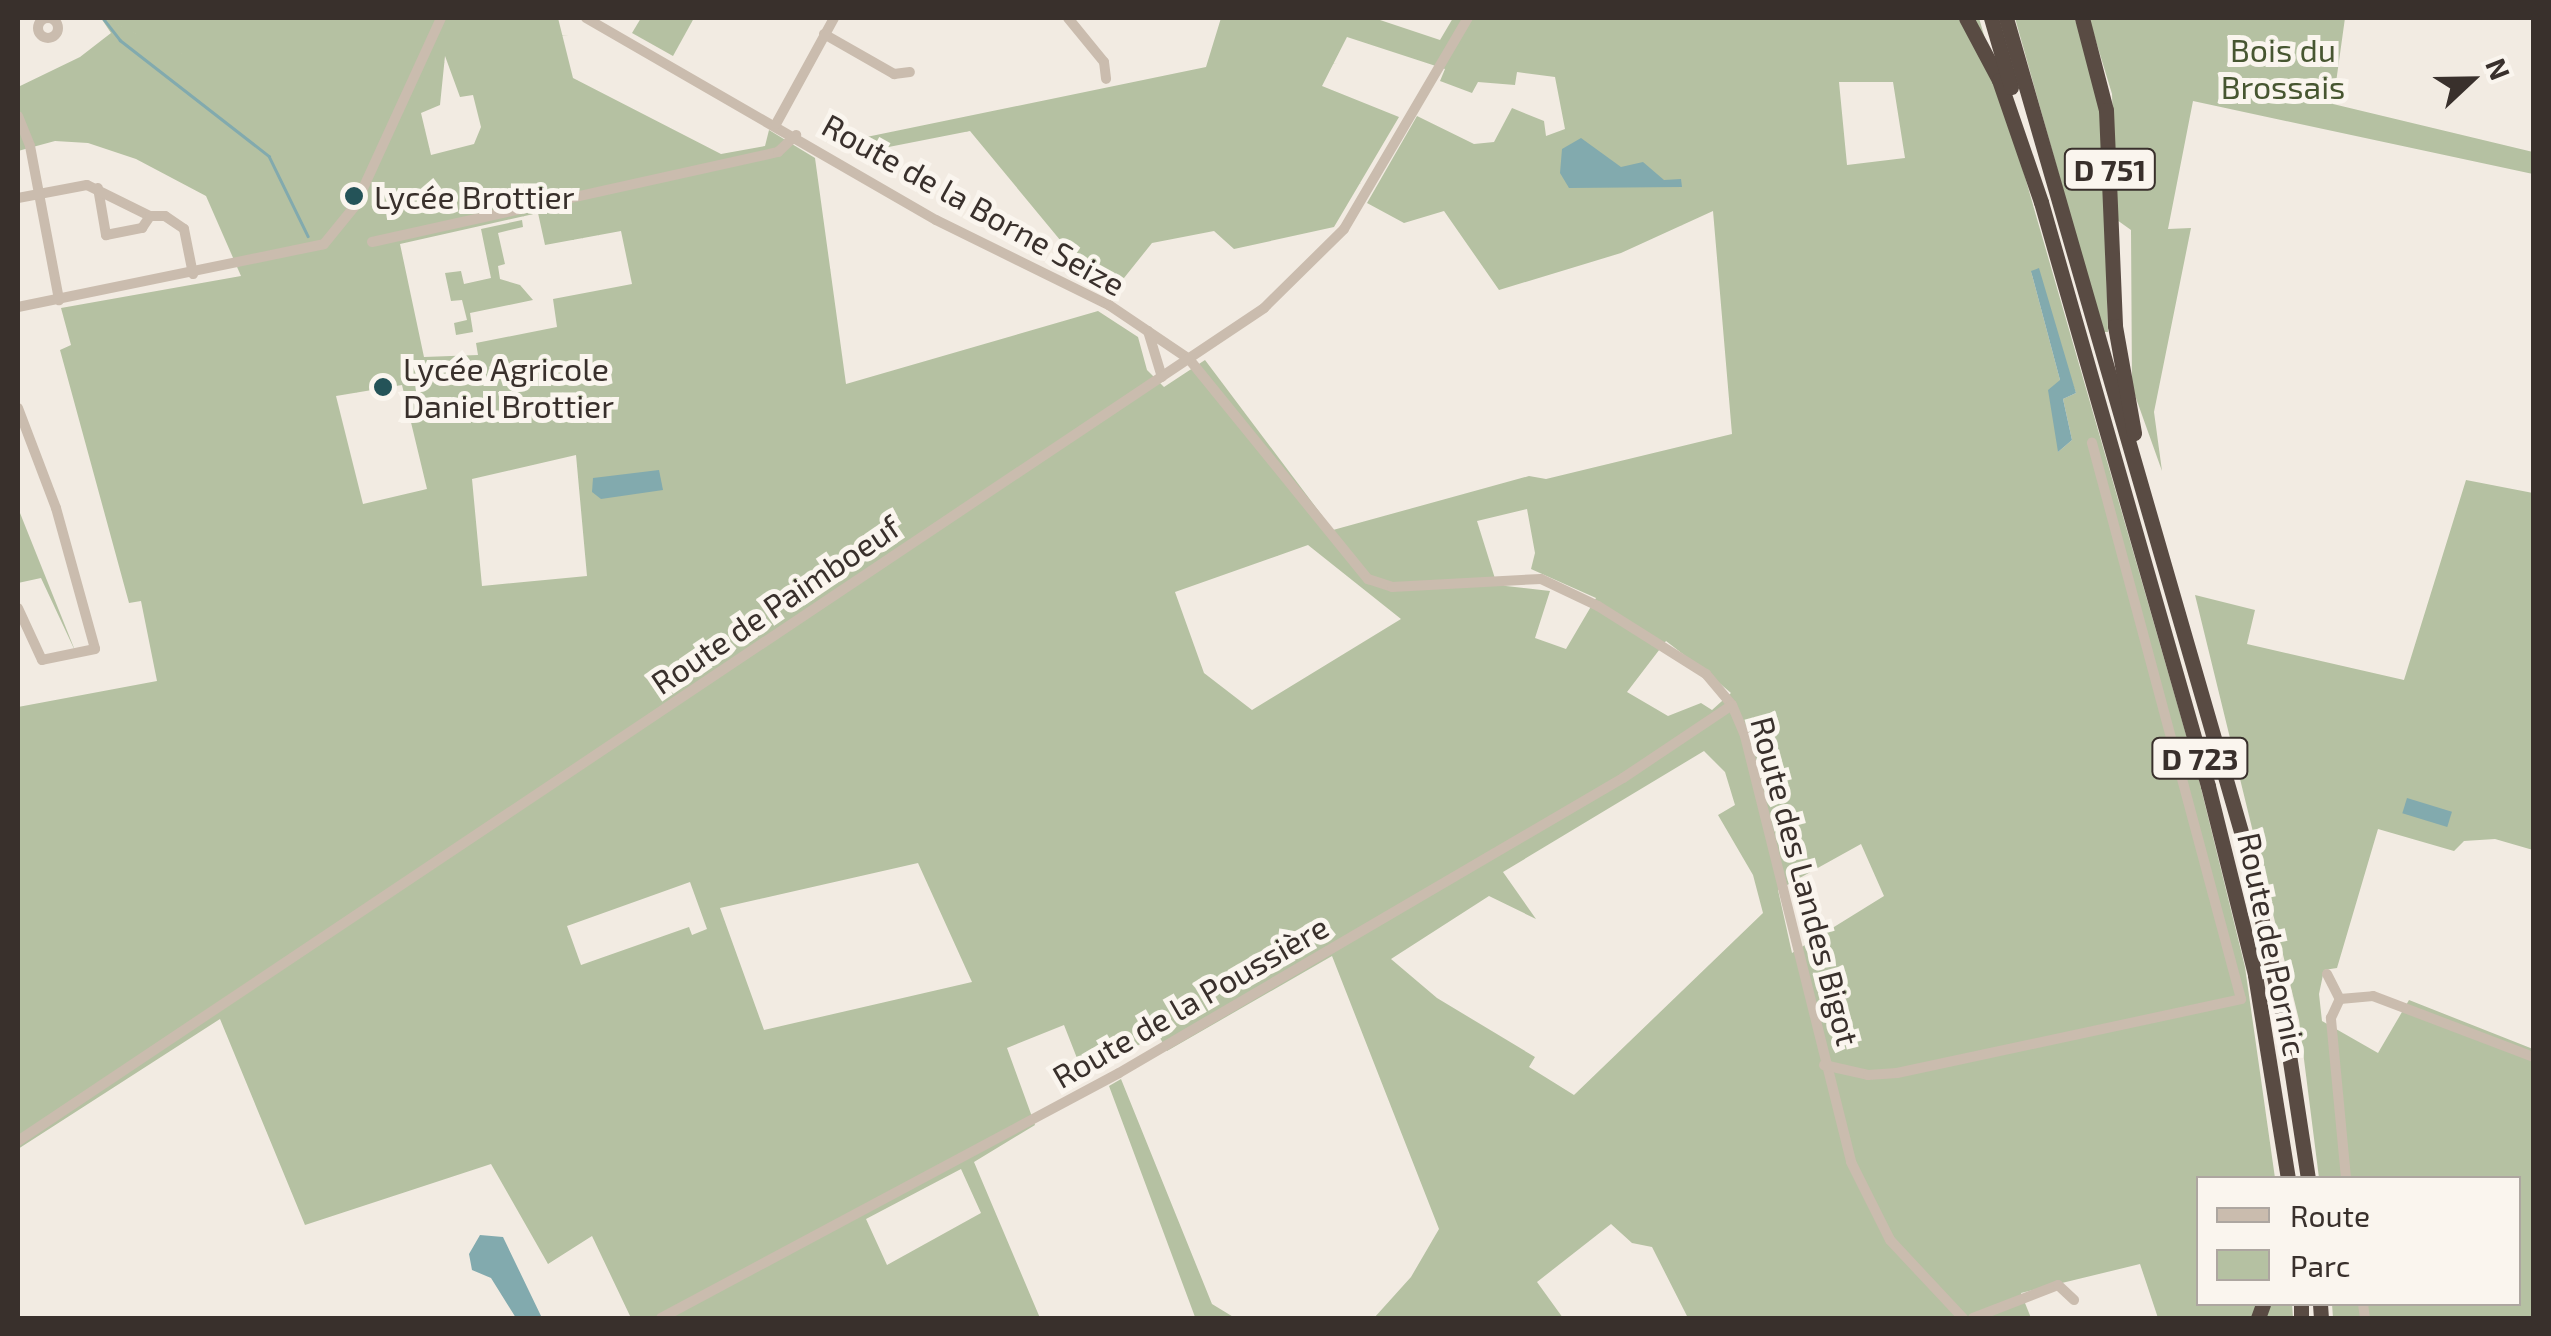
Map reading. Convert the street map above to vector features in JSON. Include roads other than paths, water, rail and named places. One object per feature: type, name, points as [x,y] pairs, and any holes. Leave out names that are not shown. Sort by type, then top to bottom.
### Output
[{"type":"highway","name":"D 751","points":[[1966,18],[1999,80],[2041,202]]},
{"type":"highway","name":"D 723","points":[[1990,18],[2041,202]]},
{"type":"highway","name":"D 723","points":[[2006,18],[2145,492]]},
{"type":"highway","name":"D 751","points":[[2082,18],[2106,110],[2115,326],[2145,492]]},
{"type":"highway","name":"Route de Pornic","points":[[2041,202],[2240,906],[2287,1176]]},
{"type":"highway","name":"Route de Pornic","points":[[2145,492],[2266,932],[2308,1176]]},
{"type":"street","points":[[18,308],[304,253],[337,233],[441,18]]},
{"type":"street","name":"Route de la Borne Seize","points":[[586,18],[796,135],[936,220],[1148,330],[1189,359]]},
{"type":"street","points":[[776,124],[834,18]]},
{"type":"street","points":[[1068,18],[1104,62],[1106,79]]},
{"type":"street","name":"Route de Paimboeuf","points":[[18,1142],[1284,292],[1344,230],[1468,18]]},
{"type":"street","points":[[824,34],[894,74],[910,72]]},
{"type":"street","points":[[18,116],[39,193],[58,300]]},
{"type":"street","points":[[372,242],[778,152],[796,135]]},
{"type":"street","points":[[18,198],[82,184],[98,188],[150,216],[165,216],[184,229],[194,274]]},
{"type":"street","points":[[98,188],[106,235],[142,228],[150,216]]},
{"type":"street","points":[[1148,330],[1162,377]]},
{"type":"street","name":"Route des Landes Bigot","points":[[1189,359],[1368,580],[1392,587],[1508,578],[1556,584],[1691,664],[1732,705],[1824,1064],[1868,1075],[1898,1072],[2241,999],[2092,443]]},
{"type":"street","points":[[18,408],[56,508],[95,649],[42,660],[18,608]]},
{"type":"street","name":"Route de la Poussière","points":[[661,1318],[1119,1073],[1623,778],[1732,705]]},
{"type":"street","points":[[2328,974],[2340,999]]},
{"type":"street","points":[[2340,999],[2374,996],[2534,1057]]},
{"type":"street","points":[[2340,999],[2331,1018],[2346,1176]]},
{"type":"street","points":[[1824,1064],[1872,1209],[1913,1270],[1962,1318]]},
{"type":"street","points":[[1973,1318],[2058,1286],[2074,1300]]},
{"type":"water","points":[[1581,138],[1621,167],[1643,162],[1664,180],[1681,179],[1682,187],[1569,188],[1560,173],[1562,149]]},
{"type":"water","points":[[2039,268],[2076,393],[2063,399],[2072,440],[2058,452],[2048,390],[2060,380],[2031,271]]},
{"type":"water","points":[[659,470],[663,490],[601,499],[592,492],[593,478]]},
{"type":"water","points":[[2407,798],[2452,812],[2447,827],[2402,813]]},
{"type":"water","points":[[480,1235],[503,1237],[542,1318],[516,1318],[491,1278],[472,1270],[469,1254]]},
{"type":"waterway","points":[[103,18],[120,40],[269,156],[308,236]]},
{"type":"place","name":"Lycée Brottier","points":[[354,196]]},
{"type":"place","name":"Lycée Agricole Daniel Brottier","points":[[383,387]]},
{"type":"park label","name":"Bois du Brossais","points":[[2283,68]]}]
